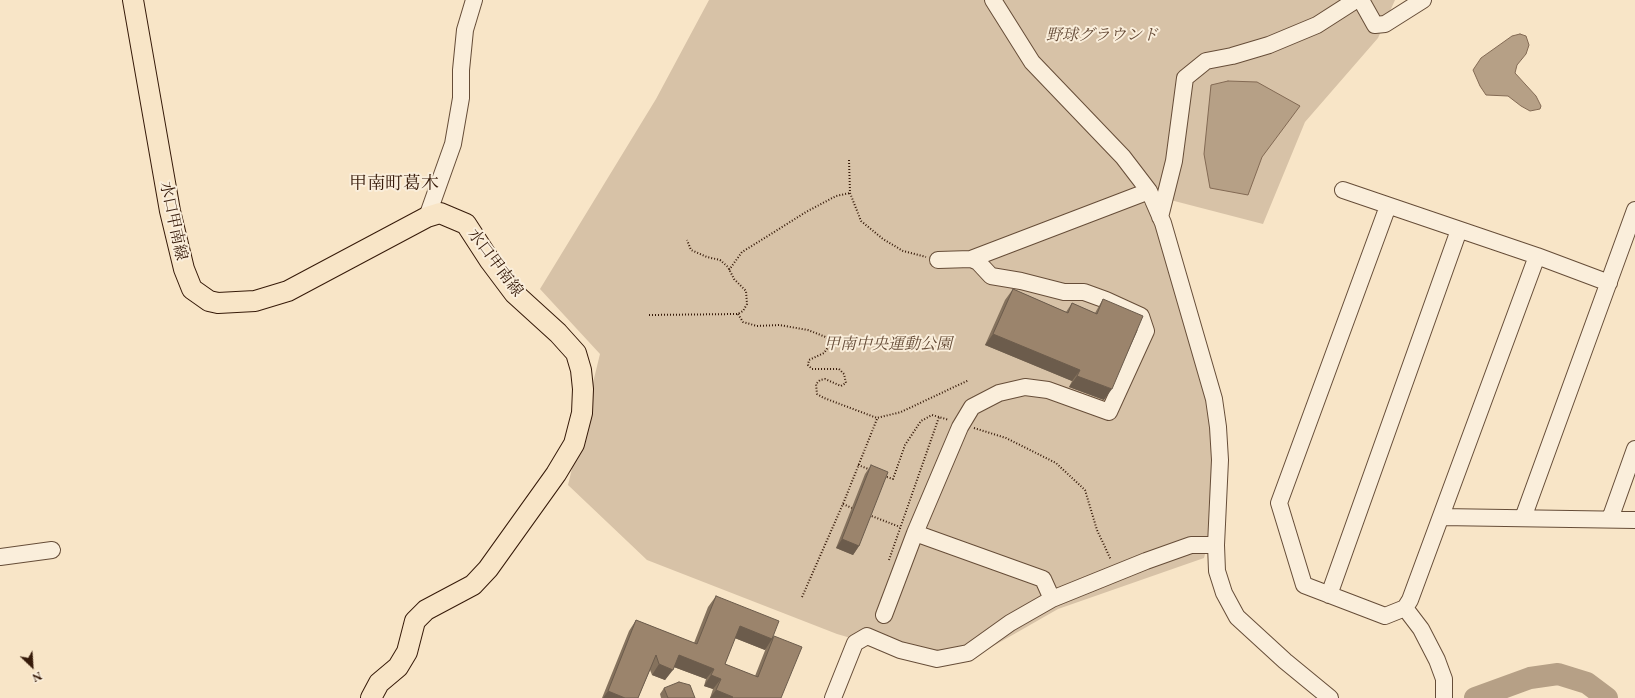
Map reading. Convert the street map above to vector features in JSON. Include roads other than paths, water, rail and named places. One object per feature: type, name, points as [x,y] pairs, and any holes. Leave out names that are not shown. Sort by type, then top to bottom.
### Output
[{"type":"main road","name":"水口甲南線","points":[[133,0],[170,210],[184,269],[192,289],[209,301],[218,303],[255,301],[288,291],[427,217],[440,214],[466,224],[490,261],[514,292],[558,333],[576,353],[581,370],[582,413],[574,444],[556,474],[488,569],[473,585],[426,610],[415,621],[407,652],[398,667],[379,683],[371,698]]},
{"type":"street","points":[[427,217],[453,144],[460,98],[465,30],[474,0]]},
{"type":"street","points":[[993,0],[1032,62],[1123,156],[1149,191],[1160,217],[1214,399],[1218,427],[1220,460],[1216,545],[1217,571],[1224,593],[1237,617],[1330,698]]},
{"type":"street","points":[[1160,217],[1174,161],[1185,78],[1206,61],[1232,56],[1269,45],[1317,24],[1356,0]]},
{"type":"street","points":[[1361,0],[1375,25],[1385,24],[1423,0]]},
{"type":"street","points":[[1343,190],[1537,256],[1609,283]]},
{"type":"street","points":[[938,260],[971,259],[1149,191]]},
{"type":"street","points":[[1388,206],[1279,503],[1304,585],[1329,596],[1385,616],[1406,608],[1537,256]]},
{"type":"street","points":[[1523,518],[1635,210]]},
{"type":"street","points":[[1329,596],[1459,230]]},
{"type":"street","points":[[884,615],[915,533],[960,427],[972,407],[999,393],[1025,387],[1048,390],[1109,412],[1146,331],[1141,316],[1106,300],[1084,292],[1064,292],[1021,281],[991,276],[978,262],[971,259]]},
{"type":"street","points":[[1610,520],[1635,449]]},
{"type":"street","points":[[1441,517],[1635,520]]},
{"type":"street","points":[[915,533],[1042,579],[1052,599]]},
{"type":"street","points":[[833,698],[855,643],[867,636],[900,650],[938,659],[968,653],[1010,623],[1052,599],[1146,561],[1191,546],[1216,545]]},
{"type":"street","points":[[0,557],[52,550]]},
{"type":"street","points":[[1406,608],[1421,629],[1438,660],[1444,679],[1444,698]]},
{"type":"waterway","points":[[1475,698],[1530,678],[1558,674],[1587,683],[1607,698]]},
{"type":"district","name":"甲南町葛木","points":[[394,184]]},
{"type":"park label","name":"野球グラウンド","points":[[1102,36]]},
{"type":"park label","name":"甲南中央運動公園","points":[[888,345]]}]
